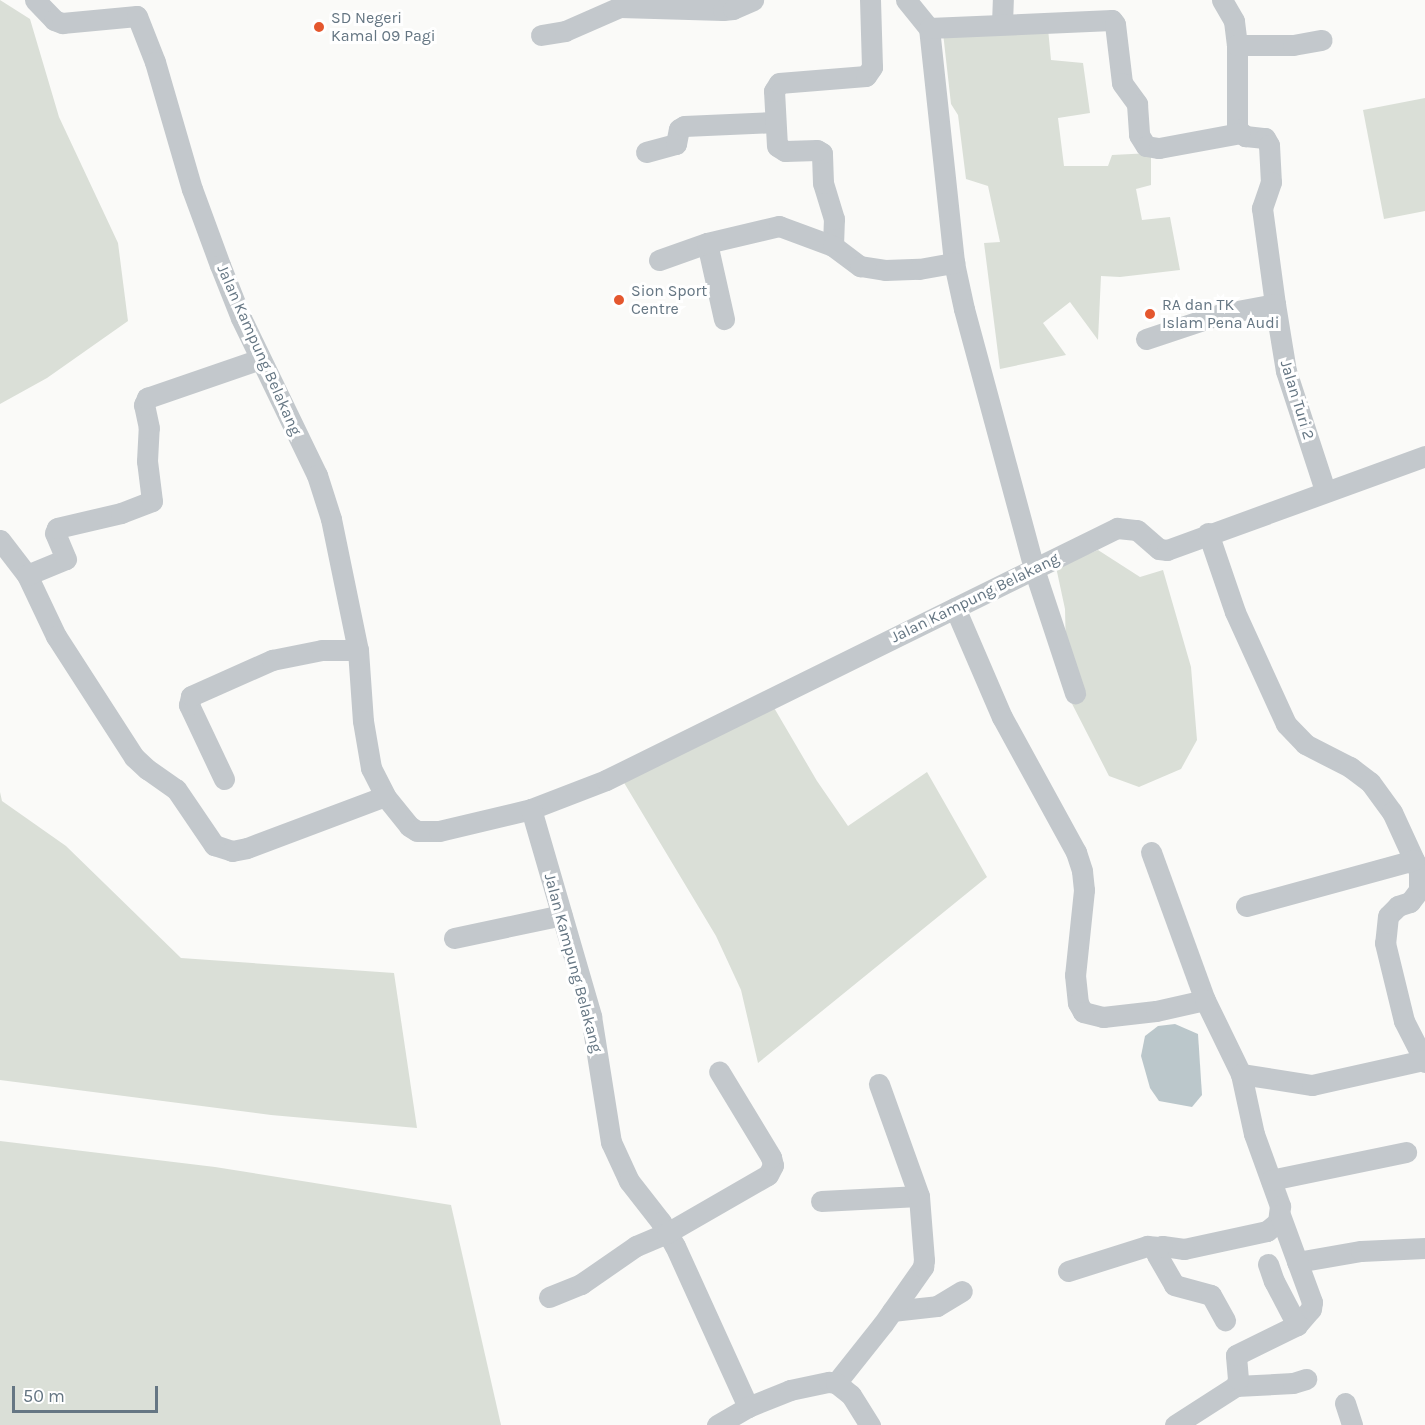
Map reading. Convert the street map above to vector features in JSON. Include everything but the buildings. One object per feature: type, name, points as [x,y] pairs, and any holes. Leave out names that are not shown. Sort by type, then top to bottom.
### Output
[{"type":"street","name":"Jalan Kampung Belakang","points":[[35,0],[54,20],[62,23],[136,8],[155,62],[196,200],[241,318],[317,475],[331,519],[358,650],[363,721],[371,768],[385,796],[409,826],[426,832],[531,809],[606,780],[1119,528],[1137,530],[1164,551],[1325,490],[1425,456]]},
{"type":"street","points":[[541,35],[565,31],[620,8],[723,10],[733,9],[753,0]]},
{"type":"street","points":[[833,246],[834,219],[823,183],[822,153],[780,148],[775,141],[774,91],[779,83],[866,76],[870,72],[873,39],[870,0]]},
{"type":"street","points":[[906,0],[929,28],[954,263],[964,309],[1034,569],[1075,693]]},
{"type":"street","points":[[1002,24],[1003,0]]},
{"type":"street","points":[[929,28],[1114,21],[1122,83],[1137,104],[1139,135],[1146,146],[1159,148],[1240,133],[1237,129],[1237,45],[1233,21],[1222,0]]},
{"type":"street","points":[[1237,45],[1293,45],[1322,40]]},
{"type":"street","points":[[646,152],[676,144],[679,129],[684,126],[775,122]]},
{"type":"street","name":"Jalan Turi 2","points":[[1240,133],[1265,138],[1269,145],[1271,182],[1262,208],[1275,304],[1286,371],[1325,490]]},
{"type":"street","points":[[659,260],[708,243],[779,226],[833,246],[860,266],[868,268],[919,269],[954,263]]},
{"type":"street","points":[[708,243],[724,319]]},
{"type":"street","points":[[1146,339],[1221,314],[1275,304]]},
{"type":"street","points":[[27,575],[66,559],[56,533],[57,528],[121,513],[152,501],[147,461],[148,428],[144,405],[147,398],[260,359]]},
{"type":"street","points":[[1208,533],[1235,612],[1286,724],[1305,744],[1350,767],[1370,782],[1392,812],[1420,871],[1416,896],[1388,916],[1385,943],[1404,1021],[1425,1061],[1312,1085],[1241,1074]]},
{"type":"street","points":[[0,540],[27,575],[56,636],[134,757],[176,789],[214,845],[232,851],[247,848],[385,796]]},
{"type":"street","points":[[955,608],[1002,717],[1079,861],[1084,890],[1075,987],[1083,1012],[1103,1017],[1156,1011],[1205,1000]]},
{"type":"street","points":[[224,779],[189,705],[191,696],[272,660],[322,650],[358,650]]},
{"type":"street","name":"Jalan Kampung Belakang","points":[[531,809],[591,1016],[611,1142],[629,1180],[667,1233],[748,1407]]},
{"type":"street","points":[[1151,852],[1205,1000],[1241,1074],[1254,1134],[1312,1304],[1310,1311],[1297,1325],[1236,1355],[1238,1379],[1236,1386]]},
{"type":"street","points":[[1246,906],[1420,871]]},
{"type":"street","points":[[454,938],[562,915]]},
{"type":"street","points":[[549,1297],[581,1284],[636,1246],[667,1233],[768,1175],[773,1165],[771,1157],[719,1071]]},
{"type":"street","points":[[836,1383],[923,1267],[924,1250],[919,1196],[879,1084]]},
{"type":"street","points":[[1271,1180],[1406,1152]]},
{"type":"street","points":[[821,1202],[919,1196]]},
{"type":"street","points":[[1068,1271],[1147,1246],[1184,1249],[1267,1231],[1276,1225],[1280,1215]]},
{"type":"street","points":[[1159,1247],[1157,1255],[1174,1285],[1211,1295],[1225,1320]]},
{"type":"street","points":[[1298,1262],[1361,1251],[1425,1248]]},
{"type":"street","points":[[1268,1264],[1274,1281],[1297,1325]]},
{"type":"street","points":[[892,1311],[937,1306],[962,1291]]},
{"type":"street","points":[[1175,1425],[1236,1386],[1293,1383],[1306,1379]]},
{"type":"street","points":[[717,1425],[748,1407],[790,1390],[821,1382],[836,1383],[851,1395],[870,1425]]},
{"type":"street","points":[[1345,1403],[1352,1425]]},
{"type":"shaded area","points":[[0,0],[30,19],[59,117],[118,243],[128,321],[47,378],[0,404]]},
{"type":"shaded area","points":[[1047,18],[1051,60],[1083,63],[1090,113],[1058,118],[1064,166],[1108,166],[1112,155],[1151,153],[1151,185],[1136,189],[1142,220],[1170,217],[1180,270],[1120,277],[1101,276],[1098,340],[1070,302],[1043,323],[1066,355],[1000,369],[984,243],[1000,242],[988,186],[966,179],[958,115],[951,104],[942,24]]},
{"type":"shaded area","points":[[1425,98],[1425,211],[1384,219],[1363,110]]},
{"type":"shaded area","points":[[1098,550],[1140,577],[1163,570],[1191,667],[1197,740],[1181,769],[1139,787],[1109,776],[1067,694],[1065,609],[1056,567]]},
{"type":"shaded area","points":[[773,706],[817,781],[848,826],[927,772],[987,877],[758,1063],[741,990],[716,936],[623,781]]},
{"type":"shaded area","points":[[0,792],[2,801],[66,846],[181,958],[394,973],[417,1128],[271,1115],[0,1080]]},
{"type":"shaded area","points":[[1175,1024],[1198,1034],[1202,1095],[1192,1107],[1159,1101],[1150,1088],[1141,1056],[1145,1036],[1158,1026]]},
{"type":"shaded area","points":[[0,1141],[215,1167],[451,1205],[501,1425],[0,1425]]},
{"type":"place","name":"SD Negeri Kamal 09 Pagi","points":[[319,27]]},
{"type":"place","name":"Sion Sport Centre","points":[[619,300]]},
{"type":"place","name":"RA dan TK Islam Pena Audi","points":[[1150,314]]}]
